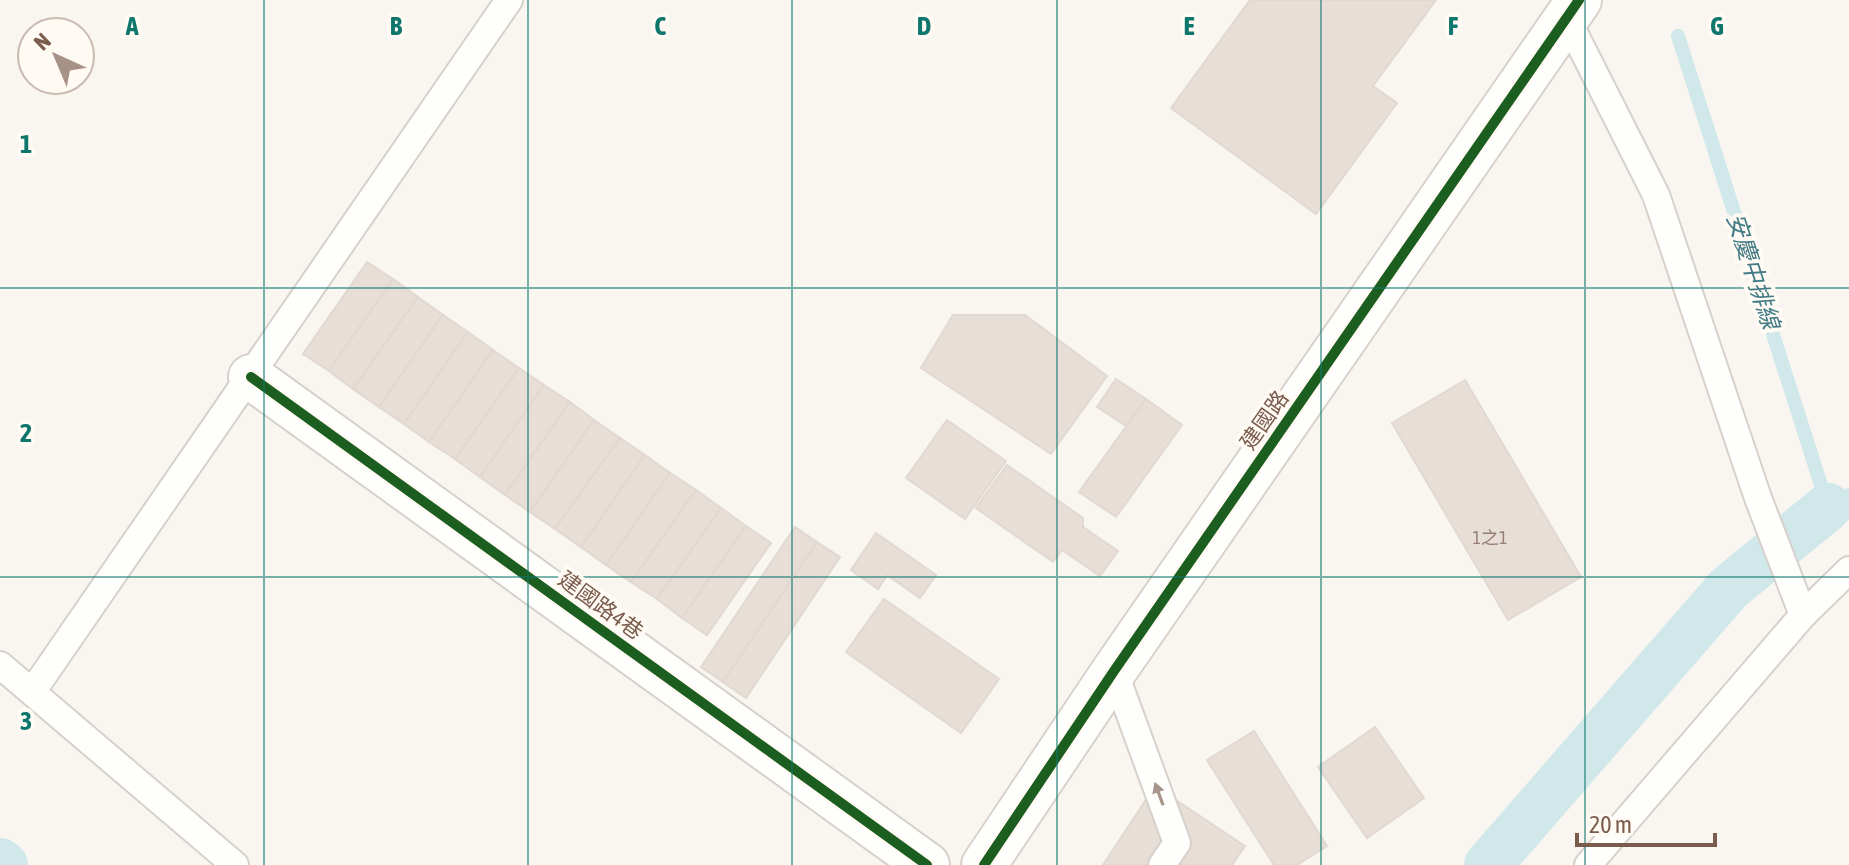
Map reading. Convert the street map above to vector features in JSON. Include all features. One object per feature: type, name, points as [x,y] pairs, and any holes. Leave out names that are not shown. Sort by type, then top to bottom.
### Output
[{"type":"main road","name":"建國路","points":[[984,865],[1568,7]]},
{"type":"main road","name":"建國路4巷","points":[[251,377],[927,865]]},
{"type":"lane","points":[[32,692],[509,0]]},
{"type":"lane","points":[[1568,7],[1656,195],[1758,498],[1803,615]]},
{"type":"lane","points":[[1588,865],[1803,615],[1849,570]]},
{"type":"lane","points":[[0,665],[235,865]]},
{"type":"lane","points":[[1114,671],[1177,843],[1162,865]]},
{"type":"building","points":[[1250,0],[1436,0],[1373,86],[1397,103],[1316,214],[1171,108]]},
{"type":"building","points":[[367,262],[393,279],[329,371],[303,354]]},
{"type":"building","points":[[393,279],[418,297],[353,389],[329,371]]},
{"type":"building","points":[[418,297],[443,315],[379,407],[353,389]]},
{"type":"building","points":[[443,315],[468,332],[404,424],[379,407]]},
{"type":"building","points":[[953,315],[1025,315],[1107,376],[1051,454],[921,368]]},
{"type":"building","points":[[468,332],[493,350],[429,442],[404,424]]},
{"type":"building","points":[[493,350],[519,368],[455,459],[429,442]]},
{"type":"building","points":[[519,368],[544,385],[480,477],[455,459]]},
{"type":"building","points":[[1116,379],[1146,399],[1126,426],[1097,407]]},
{"type":"building","points":[[1465,380],[1581,577],[1508,620],[1392,423]]},
{"type":"building","points":[[544,385],[570,402],[505,495],[480,477]]},
{"type":"building","points":[[1146,399],[1182,425],[1116,517],[1079,492]]},
{"type":"building","points":[[570,402],[594,420],[530,512],[505,495]]},
{"type":"building","points":[[594,420],[620,438],[555,529],[530,512]]},
{"type":"building","points":[[947,420],[1006,461],[965,519],[906,478]]},
{"type":"building","points":[[620,438],[645,455],[581,547],[555,529]]},
{"type":"building","points":[[645,455],[670,473],[606,565],[581,547]]},
{"type":"building","points":[[1007,465],[1083,518],[1083,527],[1118,551],[1100,576],[1062,550],[1053,562],[976,508]]},
{"type":"building","points":[[670,473],[696,490],[631,582],[606,565]]},
{"type":"building","points":[[696,490],[721,508],[657,599],[631,582]]},
{"type":"building","points":[[721,508],[746,526],[682,618],[657,599]]},
{"type":"building","points":[[746,526],[771,543],[707,635],[682,618]]},
{"type":"building","points":[[795,527],[817,542],[723,682],[701,667]]},
{"type":"building","points":[[876,533],[936,575],[920,598],[887,575],[878,589],[851,570]]},
{"type":"building","points":[[817,542],[840,557],[746,698],[723,682]]},
{"type":"building","points":[[884,599],[999,679],[961,733],[846,652]]},
{"type":"building","points":[[1375,727],[1424,798],[1367,838],[1318,767]]},
{"type":"building","points":[[1254,731],[1327,846],[1297,865],[1274,865],[1207,760]]},
{"type":"building","points":[[1155,786],[1245,846],[1232,865],[1103,865]]},
{"type":"waterway","name":"安慶中排線","points":[[1678,36],[1828,507],[1849,495]]},
{"type":"waterway","points":[[1488,865],[1729,588],[1828,507]]},
{"type":"waterway","points":[[0,862],[4,865]]},
{"type":"cycle path","points":[[984,865],[1114,671],[1579,0]]},
{"type":"cycle path","points":[[251,377],[927,865]]}]
